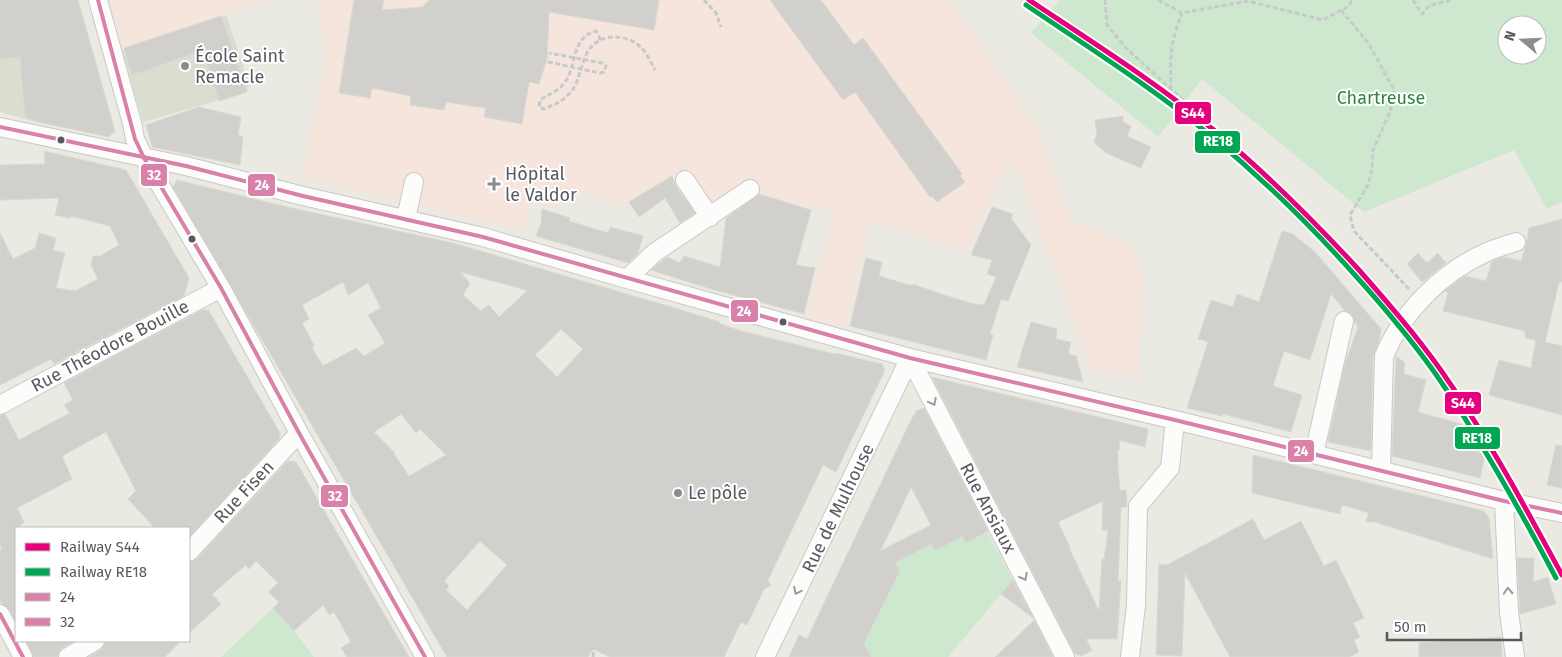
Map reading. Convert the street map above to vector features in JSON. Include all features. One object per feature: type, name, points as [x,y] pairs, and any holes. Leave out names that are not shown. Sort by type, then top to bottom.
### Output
[{"type":"street","points":[[98,0],[135,140],[221,288],[299,433],[425,657]]},
{"type":"street","points":[[0,127],[186,166],[303,196],[483,236],[627,279],[910,358],[1175,420],[1504,501],[1562,512]]},
{"type":"street","points":[[685,180],[710,217]]},
{"type":"street","points":[[406,218],[414,182]]},
{"type":"street","points":[[627,279],[654,253],[750,189]]},
{"type":"street","points":[[1381,470],[1384,356],[1390,342],[1419,300],[1460,267],[1487,252],[1516,242]]},
{"type":"street","name":"Rue Théodore Bouille","points":[[0,405],[221,288]]},
{"type":"street","points":[[1314,454],[1344,321]]},
{"type":"street","name":"Rue Ansiaux","points":[[910,358],[1063,656]]},
{"type":"street","name":"Rue de Mulhouse","points":[[765,657],[910,358]]},
{"type":"street","points":[[1130,657],[1136,605],[1138,506],[1170,468],[1175,420]]},
{"type":"street","name":"Rue Fisen","points":[[190,551],[299,433]]},
{"type":"street","points":[[1504,501],[1509,612],[1515,657]]},
{"type":"street","points":[[1123,657],[1132,602],[1131,526]]},
{"type":"street","points":[[0,614],[23,657]]},
{"type":"street","points":[[68,657],[93,642]]},
{"type":"path","points":[[704,0],[716,13],[721,27]]},
{"type":"path","points":[[1105,0],[1107,25],[1126,48],[1182,100]]},
{"type":"path","points":[[1158,0],[1182,13],[1248,1],[1323,20],[1349,6],[1352,0]]},
{"type":"path","points":[[1413,0],[1422,14],[1430,4],[1452,0]]},
{"type":"path","points":[[1341,10],[1369,44],[1394,90],[1390,112],[1373,150],[1372,170],[1368,185],[1350,215],[1354,231],[1419,300]]},
{"type":"path","points":[[1171,90],[1170,57],[1175,31],[1182,13]]},
{"type":"path","points":[[600,40],[600,36],[596,31],[584,37],[577,47],[570,74],[565,83],[555,92],[540,100],[539,107],[544,109],[554,106],[572,91],[584,60],[592,46],[608,36],[626,39],[638,45],[646,54],[655,70]]},
{"type":"path","points":[[548,62],[600,72],[604,72],[606,69],[606,66],[602,63],[549,53]]},
{"type":"path","points":[[593,657],[594,649]]},
{"type":"shaded area","points":[[0,0],[31,0],[38,121],[36,122],[0,112]]},
{"type":"shaded area","points":[[110,0],[276,0],[124,48]]},
{"type":"shaded area","name":"Hôpital le Valdor","points":[[317,0],[951,0],[1038,127],[1073,224],[1079,224],[1121,240],[1136,254],[1144,275],[1139,377],[1095,371],[1090,365],[1015,164],[1006,168],[964,252],[870,221],[846,328],[807,318],[833,212],[756,193],[716,218],[686,167],[622,205],[581,192],[558,209],[532,202],[521,230],[302,177],[327,54]]},
{"type":"shaded area","name":"École Saint Remacle","points":[[226,15],[249,83],[247,92],[143,122],[122,50]]},
{"type":"green space","name":"Chartreuse","points":[[1060,0],[1562,0],[1562,202],[1547,209],[1514,150],[1364,212],[1202,79],[1158,137],[1031,33]]},
{"type":"green space","points":[[987,532],[1013,580],[948,657],[871,657],[867,649],[860,651],[862,629],[870,632],[900,571],[894,562],[931,543],[935,551],[962,536],[966,543]]},
{"type":"green space","points":[[273,608],[314,657],[221,657]]},
{"type":"building","points":[[0,0],[78,0],[115,131],[109,137],[38,122],[25,117],[20,57],[0,59]]},
{"type":"building","points":[[354,0],[384,0],[382,10],[423,7],[429,0],[659,0],[654,30],[549,12],[547,59],[539,84],[529,82],[522,124],[484,117],[486,108],[446,102],[444,110],[410,105],[411,96],[372,88],[370,98],[339,93]]},
{"type":"building","points":[[770,0],[821,0],[854,45],[863,38],[962,174],[960,175],[965,182],[937,202],[932,196],[930,197],[855,92],[843,100]]},
{"type":"building","points":[[221,16],[247,92],[219,101],[205,57],[197,60],[195,53],[132,75],[124,48]]},
{"type":"building","points":[[199,107],[241,117],[238,135],[243,137],[240,165],[152,147],[146,125]]},
{"type":"building","points":[[1123,116],[1123,122],[1131,126],[1127,136],[1151,147],[1141,168],[1106,153],[1094,142],[1097,134],[1095,120]]},
{"type":"building","points":[[44,151],[126,170],[189,278],[184,296],[54,364],[51,359],[0,385],[0,233],[13,259],[35,248],[39,233],[56,238],[53,250],[65,253],[56,288],[75,291],[98,279],[91,265],[93,256],[100,256],[119,245],[110,226],[71,216],[71,218],[55,215],[59,198],[0,200],[0,165],[45,164]]},
{"type":"building","points":[[672,176],[676,186],[695,213],[680,223],[665,198],[639,217],[629,202]]},
{"type":"building","points":[[177,180],[287,207],[453,243],[678,309],[720,322],[718,323],[741,331],[882,364],[885,370],[836,472],[823,465],[768,580],[771,586],[764,589],[747,625],[741,622],[724,657],[610,657],[593,649],[588,657],[447,657],[173,187]],"holes":[[[460,272],[527,291],[499,317],[489,305],[481,311],[463,295],[470,283]],[[343,282],[348,295],[368,283],[381,308],[368,315],[385,343],[364,356],[356,348],[323,366],[312,348],[314,345],[302,323],[309,319],[302,305]],[[561,329],[583,349],[557,377],[535,355]],[[401,414],[416,433],[420,429],[446,455],[409,476],[395,453],[374,432]],[[480,541],[507,565],[467,610],[446,590],[449,586],[444,581]]]},
{"type":"building","points":[[759,194],[811,210],[796,265],[815,268],[804,314],[711,289],[651,270],[667,257],[680,263],[684,256],[720,267],[726,218]]},
{"type":"building","points":[[992,207],[1013,214],[1011,218],[1031,245],[1008,301],[1001,299],[990,334],[993,335],[986,360],[850,326],[866,258],[882,262],[879,276],[913,286],[913,284],[974,304],[984,305],[996,277],[987,274],[992,260],[971,255]]},
{"type":"building","points":[[542,209],[570,218],[569,221],[608,233],[610,227],[643,236],[638,253],[628,263],[536,236],[541,223]]},
{"type":"building","points":[[1562,219],[1562,282],[1559,282],[1545,342],[1562,346],[1562,415],[1489,395],[1499,360],[1531,368],[1536,340],[1525,338],[1525,331],[1443,311],[1448,293],[1446,290],[1465,276],[1486,281],[1494,260],[1505,257],[1521,261],[1529,228]]},
{"type":"building","points":[[1282,231],[1293,234],[1315,252],[1381,329],[1379,342],[1373,356],[1371,451],[1328,442],[1345,364],[1358,327],[1354,322],[1352,314],[1345,311],[1331,294],[1310,360],[1284,351],[1273,386],[1302,395],[1291,432],[1223,414],[1222,416],[1187,408],[1208,342],[1198,339],[1211,300],[1233,307],[1237,294],[1259,302]]},
{"type":"building","points":[[1418,253],[1427,263],[1438,253],[1446,263],[1422,282],[1407,264]]},
{"type":"building","points":[[204,309],[209,311],[280,433],[279,439],[190,536],[190,527],[154,527],[128,499],[136,491],[106,432],[62,456],[72,479],[17,508],[24,522],[19,527],[15,527],[15,620],[9,609],[0,600],[0,549],[2,548],[0,544],[0,416],[5,414],[19,440],[70,413],[64,405],[73,400],[64,383]]},
{"type":"building","points":[[1031,322],[1057,329],[1056,339],[1071,342],[1068,354],[1076,356],[1083,382],[1017,367]]},
{"type":"building","points":[[1396,356],[1405,363],[1404,374],[1426,380],[1418,412],[1468,426],[1463,448],[1485,454],[1480,478],[1392,456]]},
{"type":"building","points":[[932,377],[1148,429],[1145,447],[1119,440],[1118,466],[1120,490],[1126,490],[1127,507],[1121,507],[1118,581],[1121,581],[1117,639],[1086,639],[1092,650],[1081,656],[1075,654]],"holes":[[[1103,501],[1102,530],[1108,530],[1104,559],[1102,559],[1099,611],[1058,522]]]},
{"type":"building","points":[[924,408],[988,531],[966,543],[962,536],[935,551],[931,544],[895,563],[900,571],[864,643],[871,657],[789,657],[799,635],[807,639],[916,411]],"holes":[[[911,487],[931,525],[880,551]]]},
{"type":"building","points":[[1556,445],[1562,446],[1562,488],[1547,485]]},
{"type":"building","points":[[1253,455],[1484,511],[1489,518],[1493,559],[1375,522],[1366,522],[1369,513],[1342,505],[1340,514],[1252,493]]},
{"type":"building","points":[[288,461],[296,462],[409,657],[347,657],[341,648],[351,642],[334,612],[329,615],[323,605],[294,631],[273,608],[279,602],[268,592],[278,583],[256,561],[249,569],[246,565],[212,594],[221,604],[190,632],[190,562],[197,559]]},
{"type":"building","points":[[1253,519],[1264,540],[1301,521],[1324,566],[1336,560],[1364,618],[1353,623],[1360,637],[1354,640],[1359,652],[1349,657],[1230,657],[1185,573],[1182,656],[1156,655],[1159,564],[1167,565]]},
{"type":"building","points":[[1517,558],[1534,558],[1533,582],[1548,577],[1556,604],[1520,614]]},
{"type":"building","points":[[1013,580],[1033,618],[1001,594]]},
{"type":"building","points":[[1034,620],[1053,657],[995,657],[1018,636]]},
{"type":"building","points":[[1501,637],[1502,657],[1419,657],[1419,643]]},
{"type":"building","points":[[26,642],[73,642],[62,648],[57,657],[34,657]]},
{"type":"building","points":[[106,642],[180,642],[165,657],[89,657],[104,646]]},
{"type":"rail line","name":"S44","points":[[1029,0],[1100,47],[1193,113],[1290,198],[1359,270],[1421,343],[1457,394],[1504,470],[1562,575]]},
{"type":"rail line","name":"RE18","points":[[1026,5],[1143,85],[1211,136],[1267,185],[1303,220],[1365,286],[1416,347],[1468,423],[1556,578]]},
{"type":"transit line","name":"32","points":[[98,0],[135,139],[144,158],[221,288],[299,433],[425,657]]},
{"type":"transit line","name":"24","points":[[0,127],[186,166],[303,196],[483,237],[910,358],[1175,420],[1504,501],[1562,513]]},
{"type":"transit line","name":"32","points":[[0,614],[23,657]]},
{"type":"place","name":"École Saint Remacle","points":[[185,66]]},
{"type":"place","name":"Hôpital le Valdor","points":[[494,184]]},
{"type":"place","name":"Le pôle","points":[[678,493]]}]
